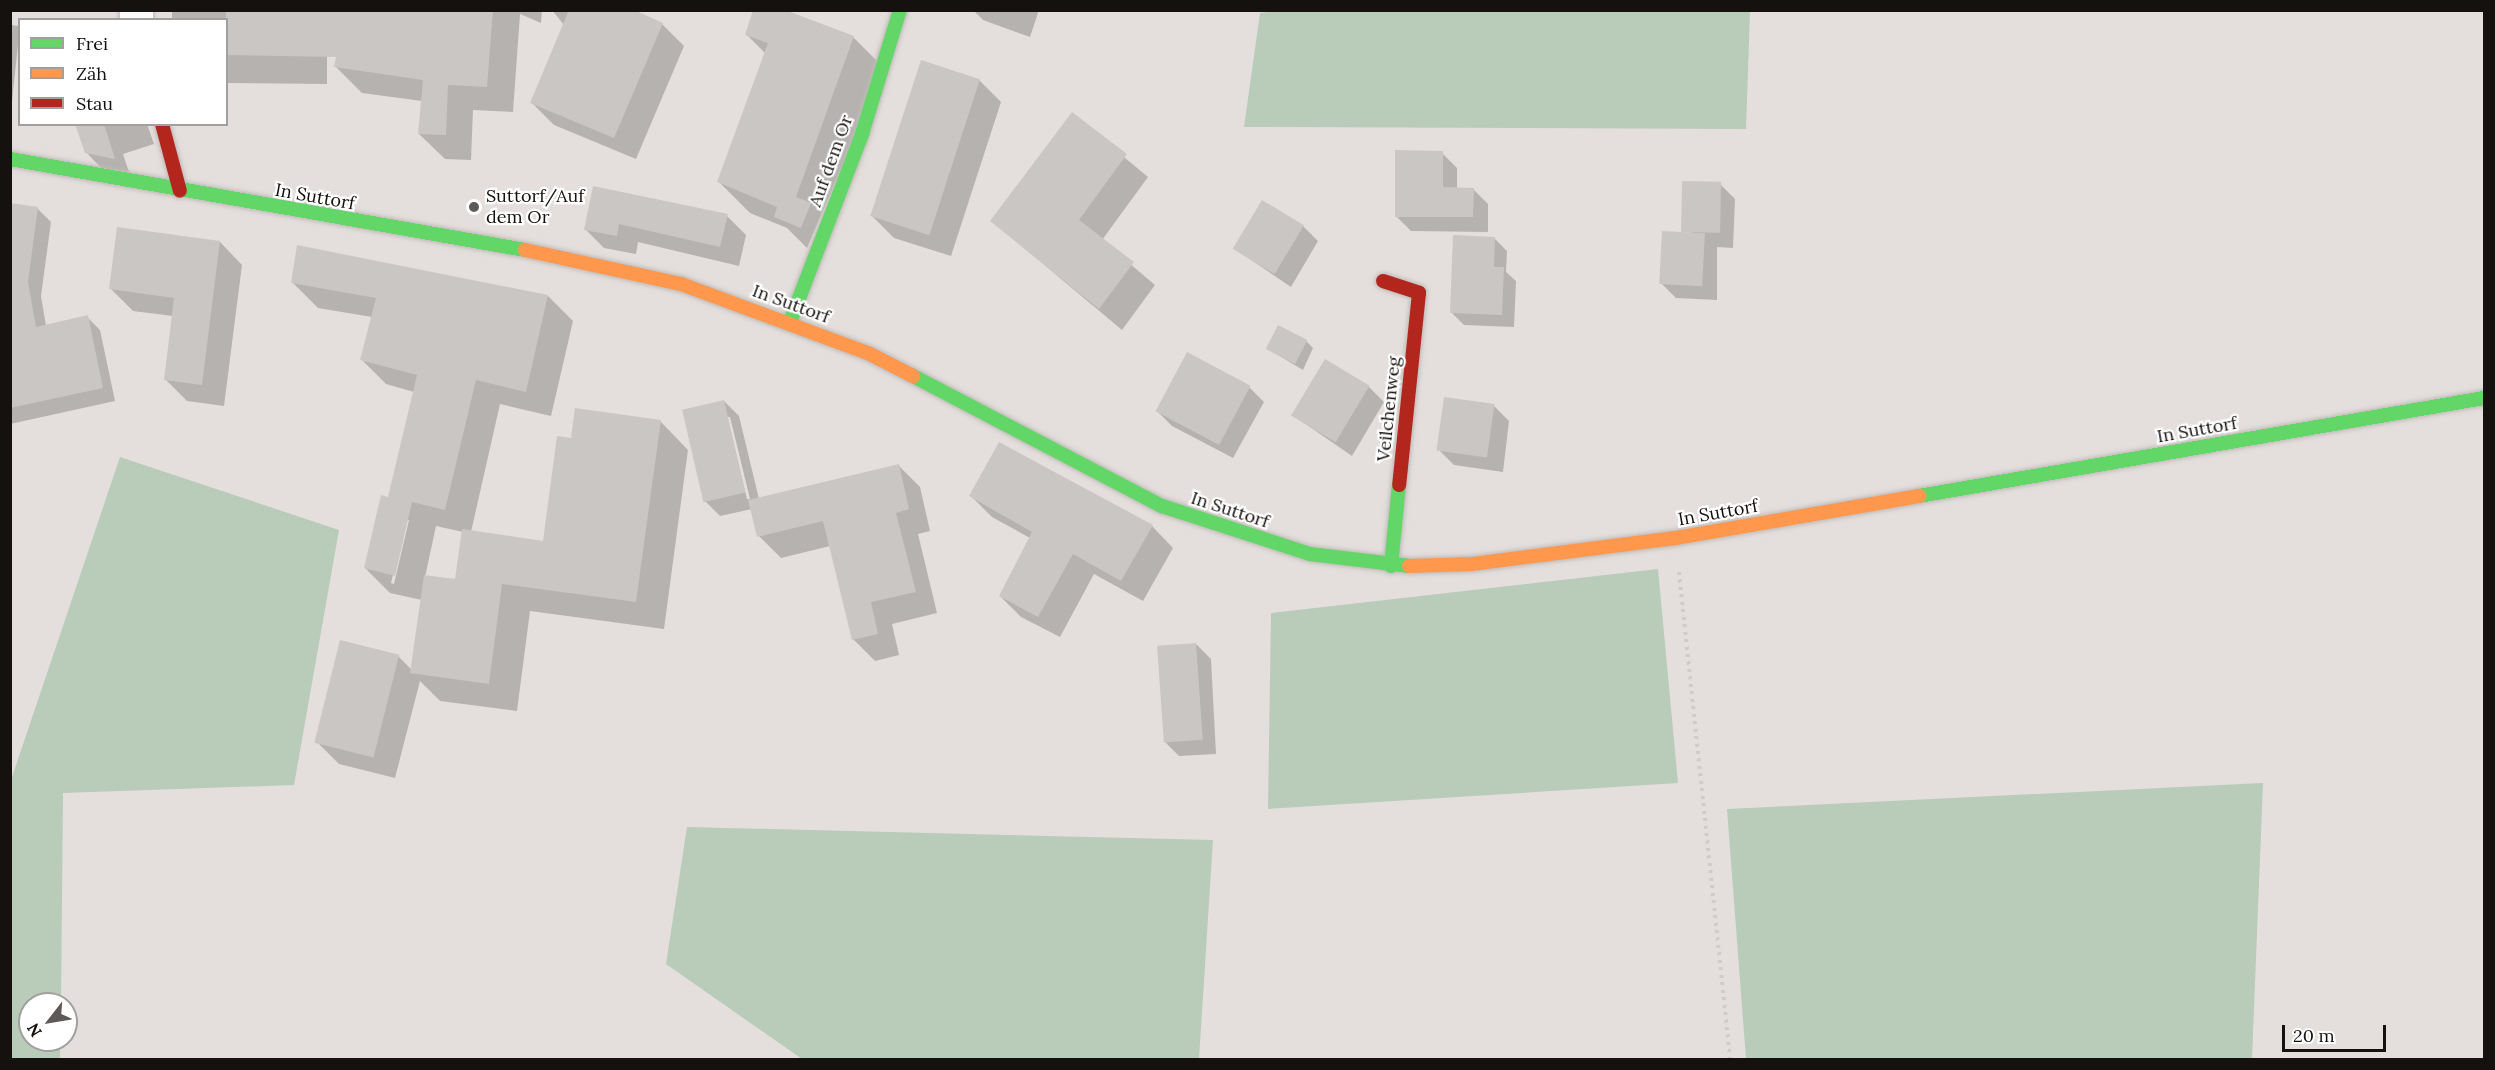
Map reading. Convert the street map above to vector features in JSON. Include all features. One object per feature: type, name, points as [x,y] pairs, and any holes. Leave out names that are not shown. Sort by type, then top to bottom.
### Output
[{"type":"main road","name":"Auf dem Or","points":[[790,322],[862,134],[900,10]]},
{"type":"main road","points":[[163,126],[180,191]]},
{"type":"main road","name":"In Suttorf","points":[[10,159],[180,191],[591,262],[681,284],[790,322],[868,353],[1162,506],[1310,554],[1391,566],[1472,564],[1676,538],[2484,398]]},
{"type":"main road","name":"Veilchenweg","points":[[1383,281],[1419,293],[1391,566]]},
{"type":"path","points":[[1676,538],[1730,1059]]},
{"type":"green space","points":[[1276,11],[1750,11],[1746,129],[1244,127],[1260,13]]},
{"type":"green space","points":[[120,457],[339,530],[294,785],[63,793],[61,992],[18,992],[18,1052],[60,1052],[60,1059],[11,1059],[11,780]]},
{"type":"green space","points":[[1658,569],[1678,783],[1268,809],[1271,613]]},
{"type":"green space","points":[[2263,783],[2252,1059],[1746,1059],[1727,809]]},
{"type":"green space","points":[[687,827],[1213,840],[1199,1059],[802,1059],[666,964]]},
{"type":"building","points":[[226,10],[493,10],[487,87],[448,85],[446,135],[418,134],[423,80],[334,67],[336,57],[228,55],[228,18],[226,18]]},
{"type":"building","points":[[569,10],[634,10],[663,23],[614,138],[530,103]]},
{"type":"building","points":[[753,10],[785,10],[854,36],[796,197],[811,203],[801,228],[774,217],[777,207],[717,182],[768,43],[745,35]]},
{"type":"building","points":[[921,60],[980,79],[929,235],[870,216]]},
{"type":"building","points":[[1072,112],[1127,154],[1079,220],[1134,262],[1099,309],[990,221]]},
{"type":"building","points":[[76,126],[105,126],[115,159],[85,153]]},
{"type":"building","points":[[1395,150],[1443,151],[1443,187],[1474,188],[1473,217],[1395,217]]},
{"type":"building","points":[[1682,181],[1721,182],[1720,233],[1681,232]]},
{"type":"building","points":[[593,186],[728,214],[720,247],[619,224],[617,236],[584,230]]},
{"type":"building","points":[[1262,200],[1304,225],[1275,274],[1233,249]]},
{"type":"building","points":[[10,203],[38,207],[28,282],[36,327],[88,315],[103,388],[10,408]]},
{"type":"building","points":[[117,227],[220,241],[202,385],[164,380],[174,298],[109,289]]},
{"type":"building","points":[[1662,231],[1705,233],[1702,286],[1659,284]]},
{"type":"building","points":[[1453,235],[1495,237],[1494,267],[1504,267],[1502,315],[1450,313]]},
{"type":"building","points":[[297,245],[548,295],[526,392],[476,380],[445,510],[412,502],[395,576],[364,568],[381,495],[388,497],[417,375],[360,360],[376,298],[291,283]]},
{"type":"building","points":[[1278,325],[1307,340],[1295,364],[1266,349]]},
{"type":"building","points":[[1187,352],[1251,386],[1219,445],[1156,411]]},
{"type":"building","points":[[1325,359],[1370,386],[1336,442],[1291,416]]},
{"type":"building","points":[[1444,397],[1495,404],[1487,458],[1436,450]]},
{"type":"building","points":[[724,400],[745,493],[703,502],[682,410]]},
{"type":"building","points":[[575,408],[661,420],[636,602],[502,584],[489,684],[410,673],[424,575],[455,579],[462,529],[543,541],[557,436],[571,438]]},
{"type":"building","points":[[999,442],[1153,525],[1121,581],[1073,554],[1038,617],[999,596],[1032,532],[969,496]]},
{"type":"building","points":[[899,464],[909,509],[896,513],[916,592],[871,602],[878,634],[852,640],[823,521],[757,537],[748,500]]},
{"type":"building","points":[[340,640],[399,655],[374,758],[314,743]]},
{"type":"building","points":[[1196,643],[1203,740],[1164,742],[1157,646]]},
{"type":"traffic: fast","points":[[790,322],[862,134],[900,10]]},
{"type":"traffic: fast","points":[[10,159],[525,250]]},
{"type":"traffic: fast","points":[[913,376],[1162,506],[1310,554],[1409,566]]},
{"type":"traffic: fast","points":[[1919,496],[2484,398]]},
{"type":"traffic: fast","points":[[1391,566],[1399,485]]},
{"type":"traffic: slow","points":[[525,250],[681,284],[868,353],[913,376]]},
{"type":"traffic: slow","points":[[1409,566],[1472,564],[1676,538],[1919,496]]},
{"type":"traffic: jam","points":[[163,126],[180,191]]},
{"type":"traffic: jam","points":[[1383,281],[1419,293],[1399,485]]},
{"type":"place","name":"Suttorf/Auf dem Or","points":[[474,207]]}]
